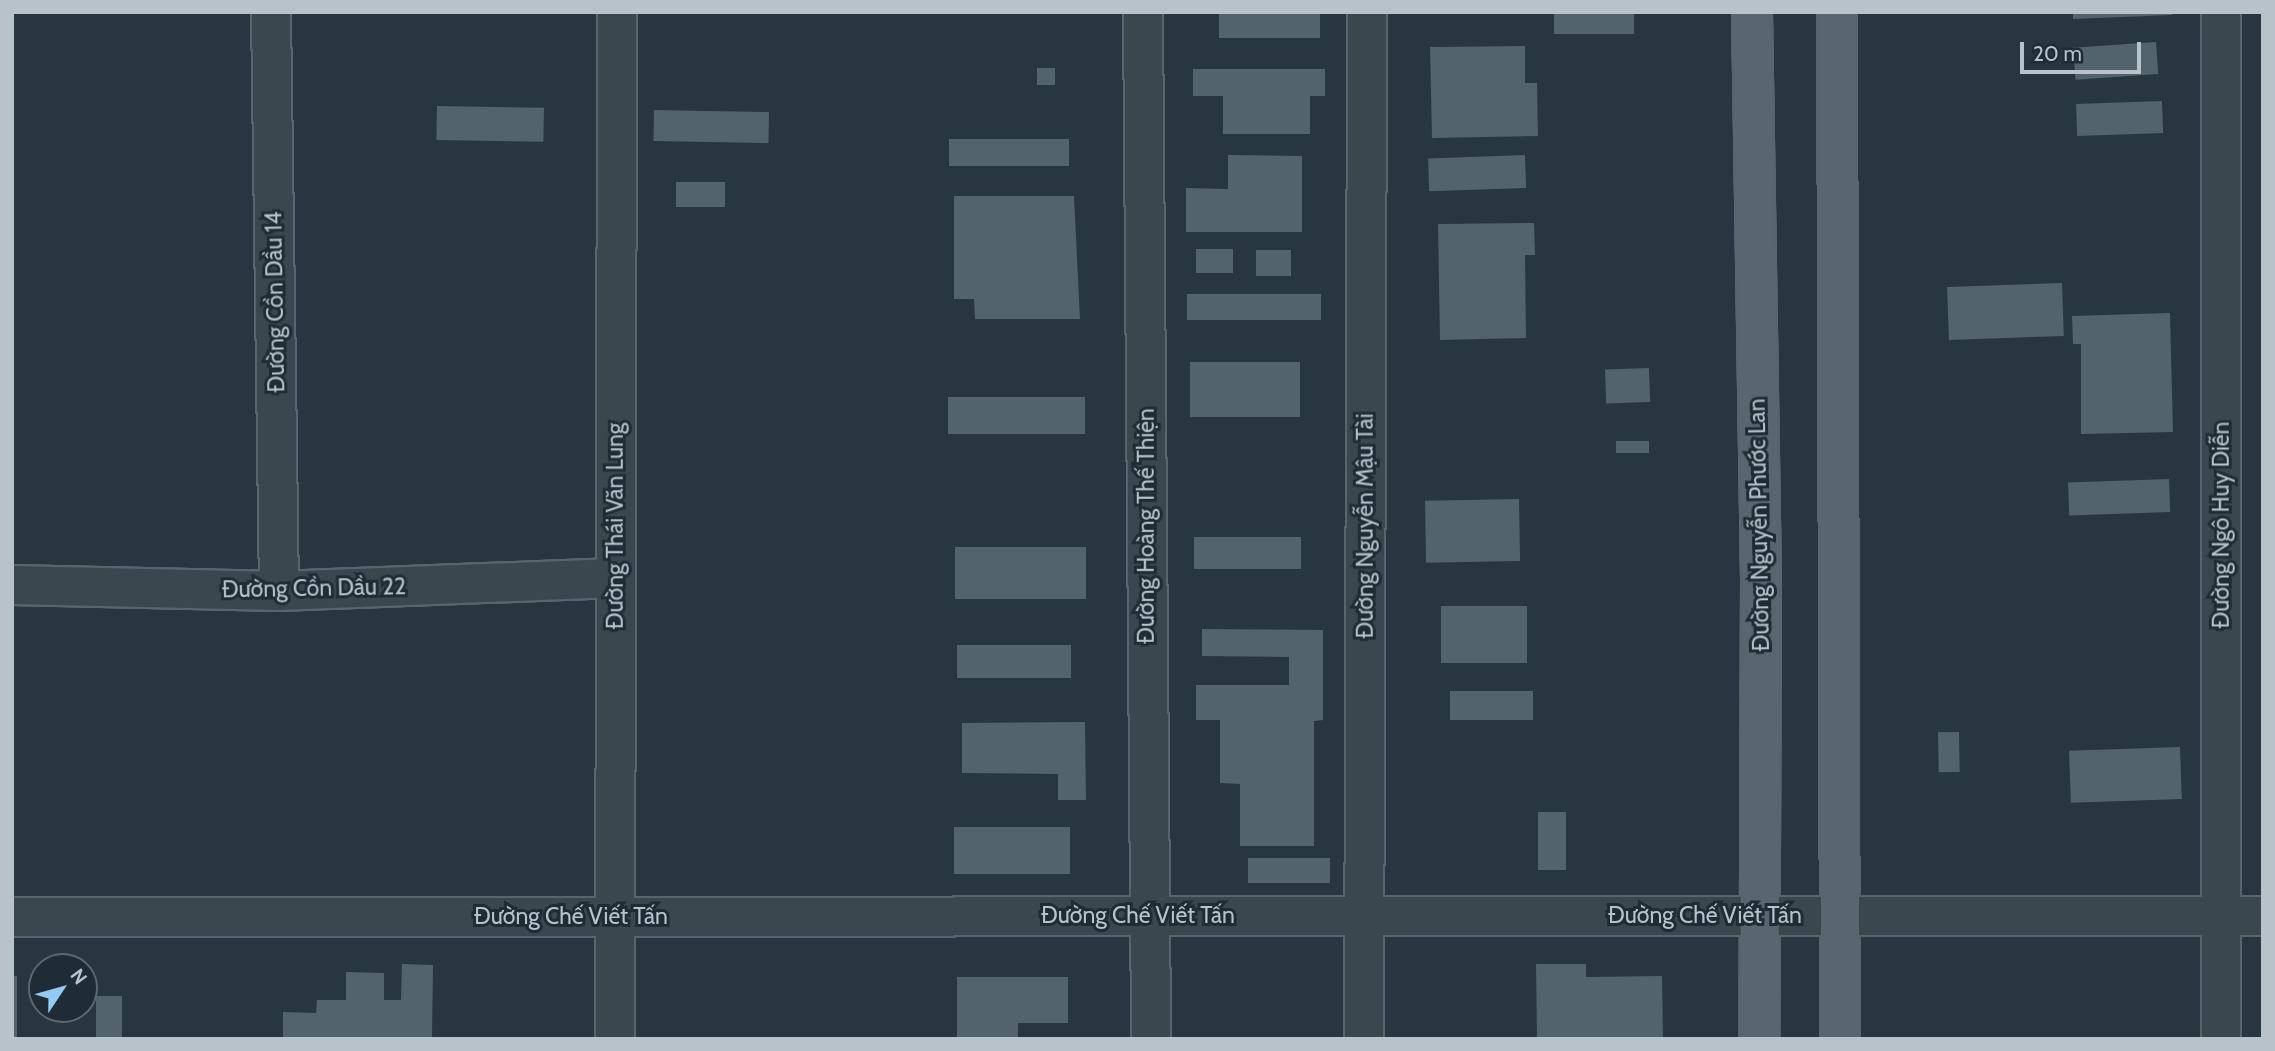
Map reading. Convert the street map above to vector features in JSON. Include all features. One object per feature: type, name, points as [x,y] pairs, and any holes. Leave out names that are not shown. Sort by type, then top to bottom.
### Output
[{"type":"main road","name":"Đường Nguyễn Phước Lan","points":[[1752,12],[1761,576],[1759,1039]]},
{"type":"main road","points":[[1837,12],[1840,1039]]},
{"type":"street","name":"Đường Cồn Dầu 14","points":[[271,12],[279,591]]},
{"type":"street","name":"Đường Thái Văn Lung","points":[[615,1039],[617,12]]},
{"type":"street","name":"Đường Hoàng Thế Thiện","points":[[1143,12],[1151,1039]]},
{"type":"street","name":"Đường Nguyễn Mậu Tài","points":[[1364,1039],[1367,12]]},
{"type":"street","name":"Đường Ngô Huy Diễn","points":[[2221,12],[2221,1039]]},
{"type":"street","name":"Đường Cồn Dầu 22","points":[[12,584],[279,591],[615,579]]},
{"type":"street","name":"Đường Chế Viết Tấn","points":[[12,917],[2263,916]]},
{"type":"building","points":[[1219,12],[1320,12],[1320,38],[1219,38]]},
{"type":"building","points":[[1554,12],[1634,12],[1634,34],[1554,34]]},
{"type":"building","points":[[2073,12],[2172,12],[2172,15],[2073,19]]},
{"type":"building","points":[[2156,42],[2158,74],[2075,80],[2073,48]]},
{"type":"building","points":[[1525,46],[1525,83],[1537,83],[1538,136],[1432,138],[1430,47]]},
{"type":"building","points":[[1037,68],[1055,68],[1055,85],[1037,85]]},
{"type":"building","points":[[1193,69],[1325,69],[1325,96],[1310,96],[1310,134],[1223,134],[1223,96],[1193,96]]},
{"type":"building","points":[[2162,101],[2163,133],[2077,136],[2076,104]]},
{"type":"building","points":[[437,106],[544,108],[543,142],[436,140]]},
{"type":"building","points":[[654,110],[769,112],[768,143],[653,141]]},
{"type":"building","points":[[949,139],[1069,139],[1069,166],[949,166]]},
{"type":"building","points":[[1228,155],[1302,156],[1302,232],[1186,232],[1186,188],[1228,189]]},
{"type":"building","points":[[1525,155],[1526,188],[1429,191],[1428,158]]},
{"type":"building","points":[[676,182],[725,182],[725,207],[676,207]]},
{"type":"building","points":[[954,196],[1074,196],[1080,319],[975,319],[974,299],[954,299]]},
{"type":"building","points":[[1534,223],[1535,255],[1525,255],[1526,338],[1440,340],[1438,224]]},
{"type":"building","points":[[1196,249],[1233,249],[1233,273],[1196,273]]},
{"type":"building","points":[[1256,250],[1291,250],[1291,276],[1256,276]]},
{"type":"building","points":[[2062,283],[2064,336],[1949,340],[1947,287]]},
{"type":"building","points":[[1187,294],[1321,294],[1321,320],[1187,320]]},
{"type":"building","points":[[2170,313],[2173,432],[2081,434],[2081,344],[2073,344],[2072,316]]},
{"type":"building","points":[[1190,362],[1300,362],[1300,417],[1190,417]]},
{"type":"building","points":[[1649,368],[1650,402],[1606,404],[1605,370]]},
{"type":"building","points":[[948,397],[1085,397],[1085,434],[948,434]]},
{"type":"building","points":[[1616,441],[1649,441],[1649,453],[1616,453]]},
{"type":"building","points":[[2169,479],[2170,512],[2069,516],[2068,483]]},
{"type":"building","points":[[1519,499],[1520,561],[1426,563],[1425,501]]},
{"type":"building","points":[[1194,537],[1301,537],[1301,569],[1194,569]]},
{"type":"building","points":[[955,547],[1086,547],[1086,599],[955,599]]},
{"type":"building","points":[[1441,606],[1527,606],[1527,663],[1441,663]]},
{"type":"building","points":[[1202,629],[1323,630],[1323,720],[1314,721],[1314,846],[1240,846],[1240,784],[1220,783],[1220,720],[1196,720],[1196,685],[1289,685],[1289,657],[1202,656]]},
{"type":"building","points":[[957,645],[1071,645],[1071,678],[957,678]]},
{"type":"building","points":[[1450,691],[1533,691],[1533,720],[1450,720]]},
{"type":"building","points":[[1085,722],[1086,800],[1058,800],[1058,774],[962,773],[962,723]]},
{"type":"building","points":[[1938,732],[1959,732],[1960,772],[1939,772]]},
{"type":"building","points":[[2180,747],[2182,799],[2071,803],[2069,751]]},
{"type":"building","points":[[1538,812],[1566,812],[1566,870],[1538,870]]},
{"type":"building","points":[[954,827],[1070,827],[1070,874],[954,874]]},
{"type":"building","points":[[1248,858],[1330,858],[1330,883],[1248,883]]},
{"type":"building","points":[[402,964],[433,965],[432,1039],[283,1039],[283,1012],[316,1013],[317,1000],[346,1000],[346,972],[384,973],[384,1000],[401,1000]]},
{"type":"building","points":[[1536,964],[1586,964],[1586,977],[1662,976],[1663,1039],[1537,1039]]},
{"type":"building","points":[[12,976],[17,976],[17,1039],[12,1039]]},
{"type":"building","points":[[957,977],[1068,977],[1068,1023],[1018,1023],[1018,1038],[957,1039]]},
{"type":"building","points":[[98,996],[122,996],[122,1039],[96,1039]]}]
